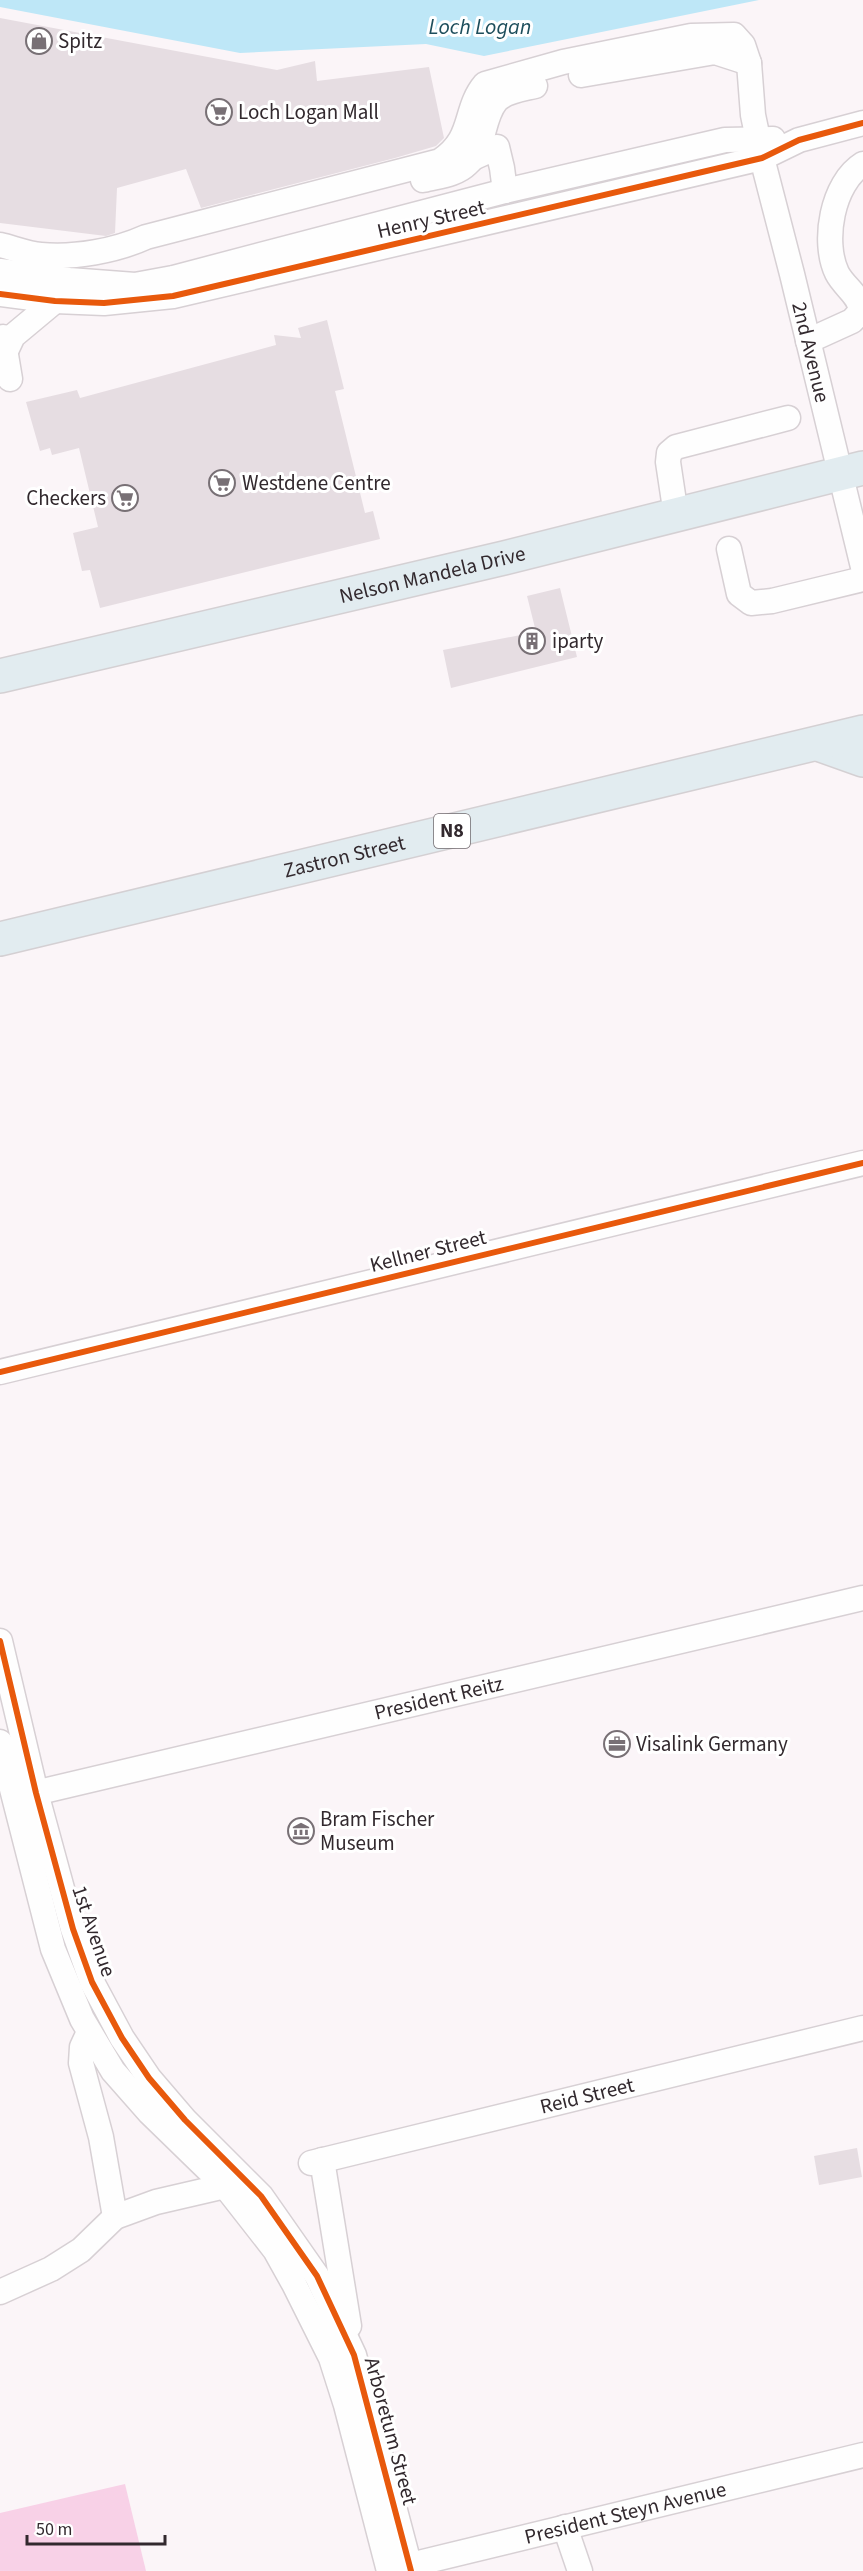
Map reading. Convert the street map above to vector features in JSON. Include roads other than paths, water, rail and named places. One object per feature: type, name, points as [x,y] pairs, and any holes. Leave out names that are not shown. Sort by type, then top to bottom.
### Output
[{"type":"highway","name":"Nelson Mandela Drive","points":[[0,676],[504,558],[852,471]]},
{"type":"highway","name":"Zastron Street","points":[[0,939],[863,732]]},
{"type":"highway","points":[[818,744],[863,760]]},
{"type":"street","points":[[0,245],[40,255],[81,253],[124,247],[146,237],[440,161],[455,152],[468,127],[480,90],[485,84],[563,62],[691,36],[734,34],[743,45],[749,63]]},
{"type":"street","points":[[475,157],[492,122],[496,100],[509,92],[569,77],[715,52],[749,63]]},
{"type":"street","name":"2nd Avenue","points":[[749,63],[753,115],[760,148],[808,341],[852,471],[863,567]]},
{"type":"street","name":"Henry Street","points":[[0,294],[55,302],[104,303],[173,296],[863,123]]},
{"type":"street","name":"Henry Street","points":[[0,271],[69,280],[135,285],[173,278],[505,191],[725,140],[760,148]]},
{"type":"street","points":[[124,247],[141,250],[160,246],[458,171],[475,157],[497,147],[505,191]]},
{"type":"street","points":[[808,341],[852,321],[861,312],[860,303],[838,277],[832,261],[829,242],[834,209],[849,176],[863,164]]},
{"type":"street","points":[[5,353],[14,336],[55,302]]},
{"type":"street","points":[[0,327],[10,379]]},
{"type":"street","points":[[676,514],[668,462],[669,453],[676,447],[788,418]]},
{"type":"street","points":[[729,549],[739,594],[751,603],[772,601],[863,579]]},
{"type":"street","name":"Kellner Street","points":[[0,1372],[863,1163]]},
{"type":"street","name":"President Reitz","points":[[25,1796],[863,1598]]},
{"type":"street","name":"1st Avenue","points":[[0,1641],[53,1948],[85,2026],[113,2071],[150,2113],[225,2186]]},
{"type":"street","name":"1st Avenue","points":[[0,1742],[25,1796],[92,1982],[122,2038],[149,2078],[185,2120],[249,2184]]},
{"type":"street","points":[[106,2008],[85,2026],[81,2063],[101,2138],[115,2217]]},
{"type":"street","name":"Reid Street","points":[[354,2355],[316,2162],[863,2028]]},
{"type":"street","name":"Arboretum Street","points":[[249,2184],[289,2232],[317,2276],[354,2355],[400,2569]]},
{"type":"street","points":[[0,2292],[51,2269],[81,2250],[115,2217],[156,2202],[225,2186]]},
{"type":"street","name":"Arboretum Street","points":[[225,2186],[275,2250],[316,2325],[331,2358],[400,2569]]},
{"type":"street","name":"President Steyn Avenue","points":[[400,2569],[863,2455]]},
{"type":"street","points":[[565,2527],[580,2571]]},
{"type":"water","name":"Loch Logan","points":[[0,0],[759,0],[484,56],[426,44],[240,53],[0,7]]},
{"type":"place","name":"Spitz","points":[[39,41]]},
{"type":"place","name":"Loch Logan Mall","points":[[219,112]]},
{"type":"place","name":"Westdene Centre","points":[[222,483]]},
{"type":"place","name":"Checkers","points":[[125,498]]},
{"type":"place","name":"iparty","points":[[532,641]]},
{"type":"place","name":"Visalink Germany","points":[[617,1744]]},
{"type":"place","name":"Bram Fischer Museum","points":[[301,1831]]}]
